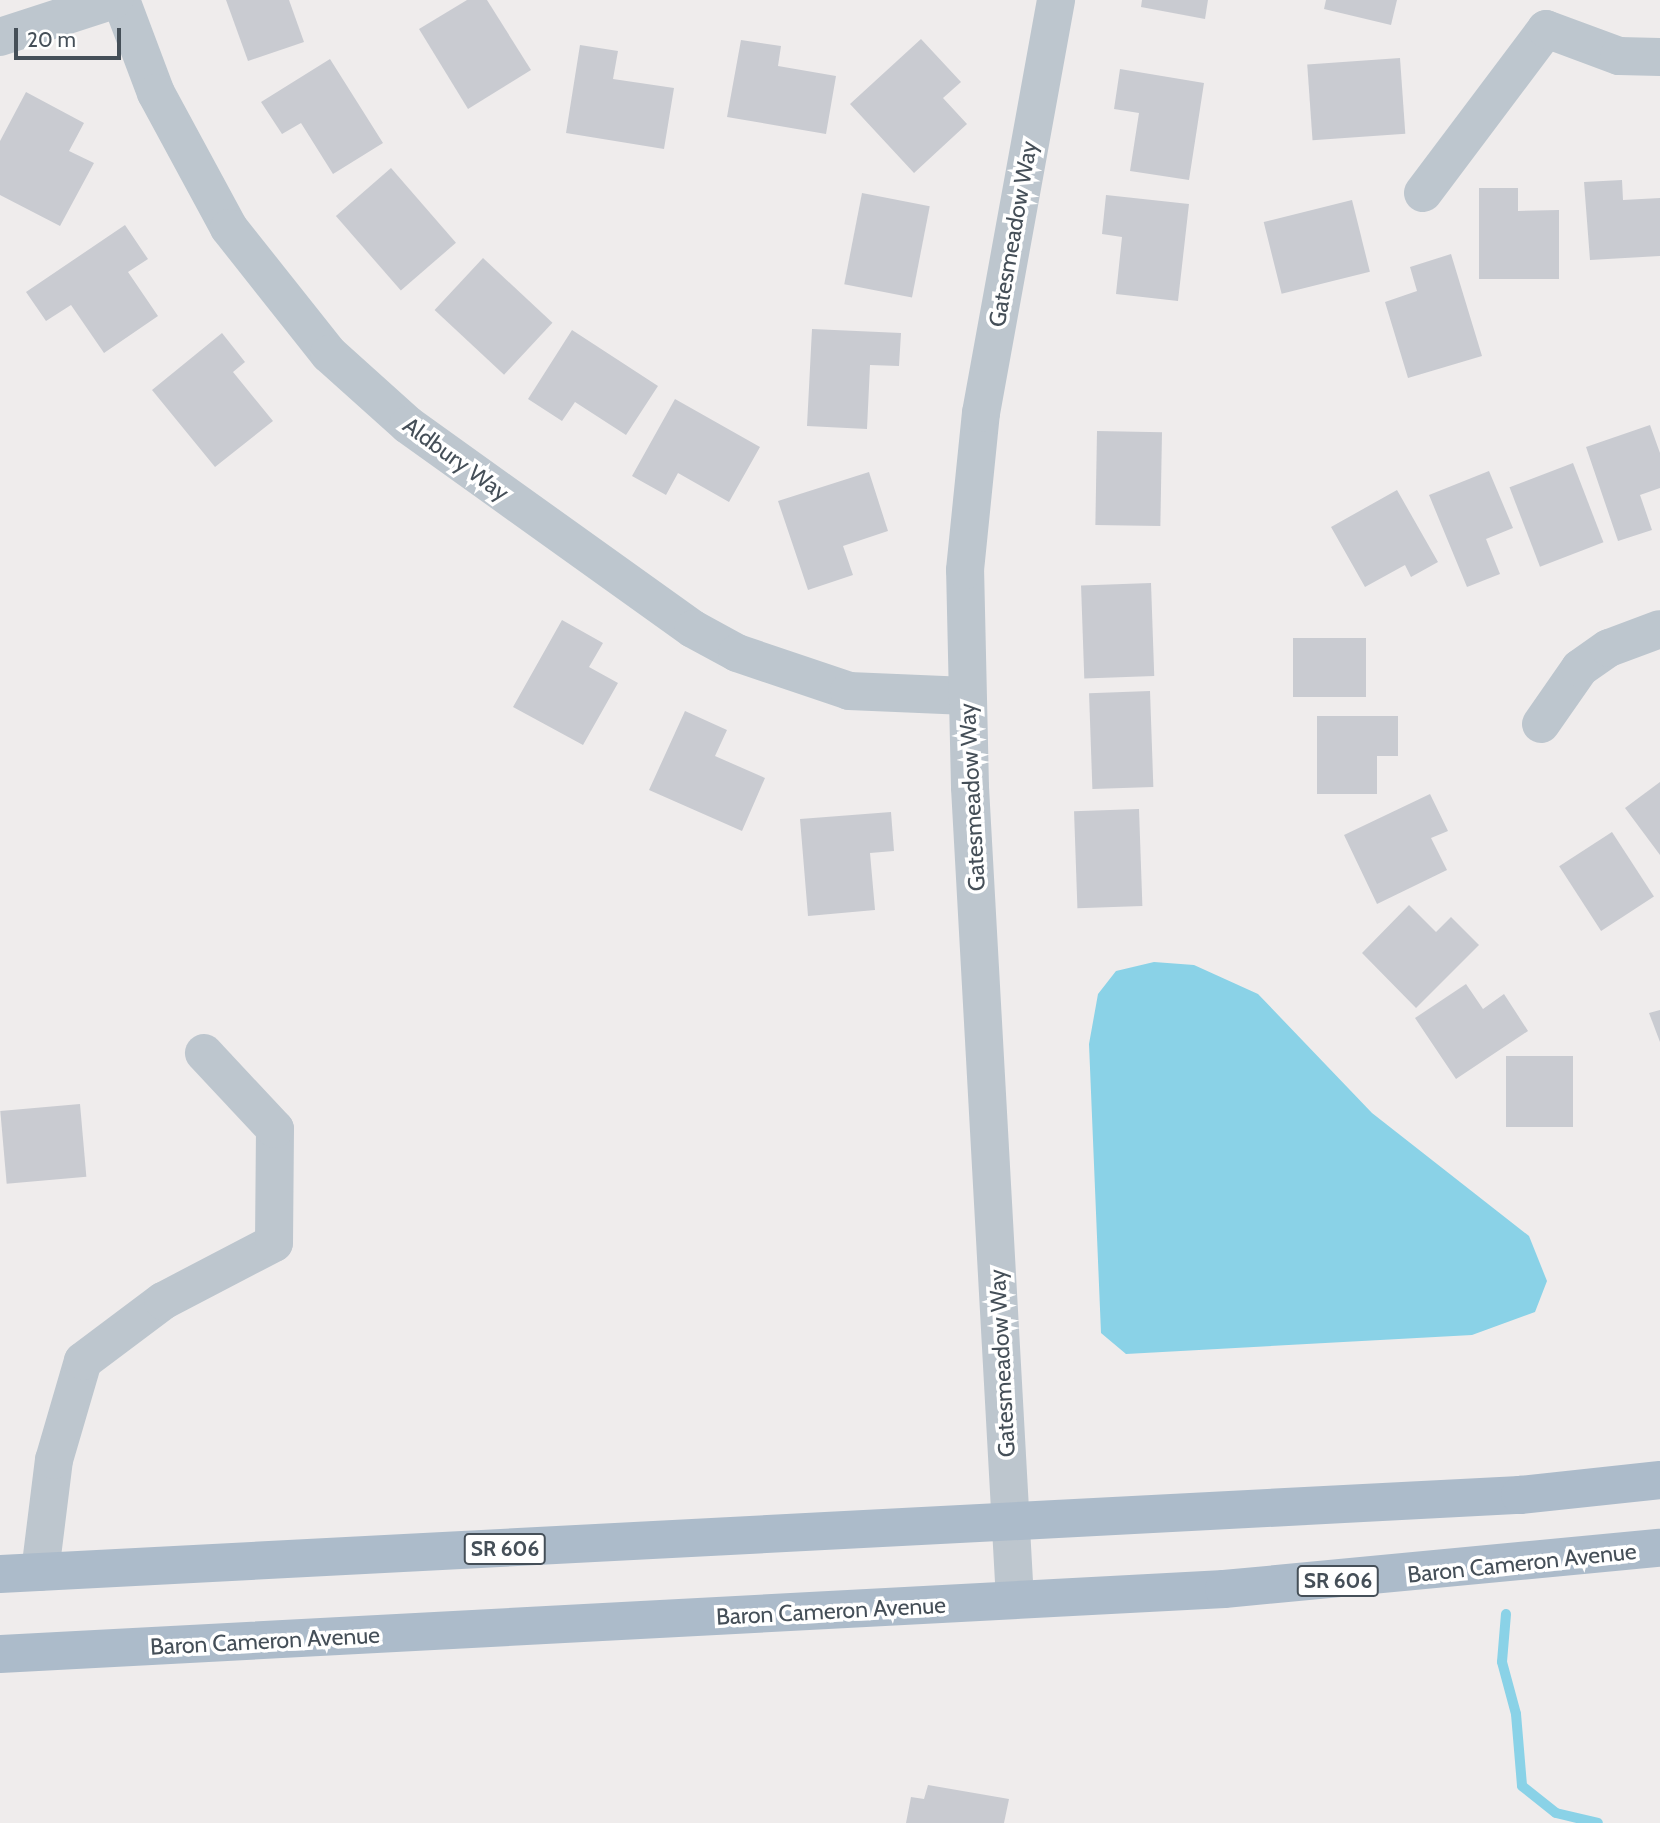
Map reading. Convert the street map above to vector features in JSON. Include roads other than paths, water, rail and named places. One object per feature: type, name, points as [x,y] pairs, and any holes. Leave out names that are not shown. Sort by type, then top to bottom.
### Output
[{"type":"main road","name":"SR 606","points":[[0,1574],[1520,1495],[1660,1480]]},
{"type":"main road","name":"Baron Cameron Avenue","points":[[0,1654],[1015,1601],[1419,1575],[1660,1548]]},
{"type":"street","points":[[0,37],[114,0]]},
{"type":"street","name":"Aldbury Way","points":[[121,0],[156,93],[229,228],[330,354],[408,425],[693,629],[737,653],[849,691],[967,696]]},
{"type":"street","name":"Gatesmeadow Way","points":[[1015,1601],[967,696],[965,570],[972,474],[1046,2]]},
{"type":"street","points":[[1423,193],[1546,29],[1619,55],[1660,57]]},
{"type":"street","points":[[1541,724],[1580,668],[1609,649],[1660,629]]},
{"type":"street","points":[[40,1572],[54,1460],[83,1361],[163,1301],[274,1243],[275,1129],[204,1053]]},
{"type":"water","points":[[1154,962],[1194,965],[1258,994],[1372,1113],[1529,1236],[1547,1281],[1535,1312],[1472,1335],[1126,1354],[1101,1333],[1089,1044],[1098,994],[1116,971]]},
{"type":"waterway","points":[[1506,1614],[1502,1662],[1516,1714],[1522,1786],[1556,1813],[1598,1823]]}]
